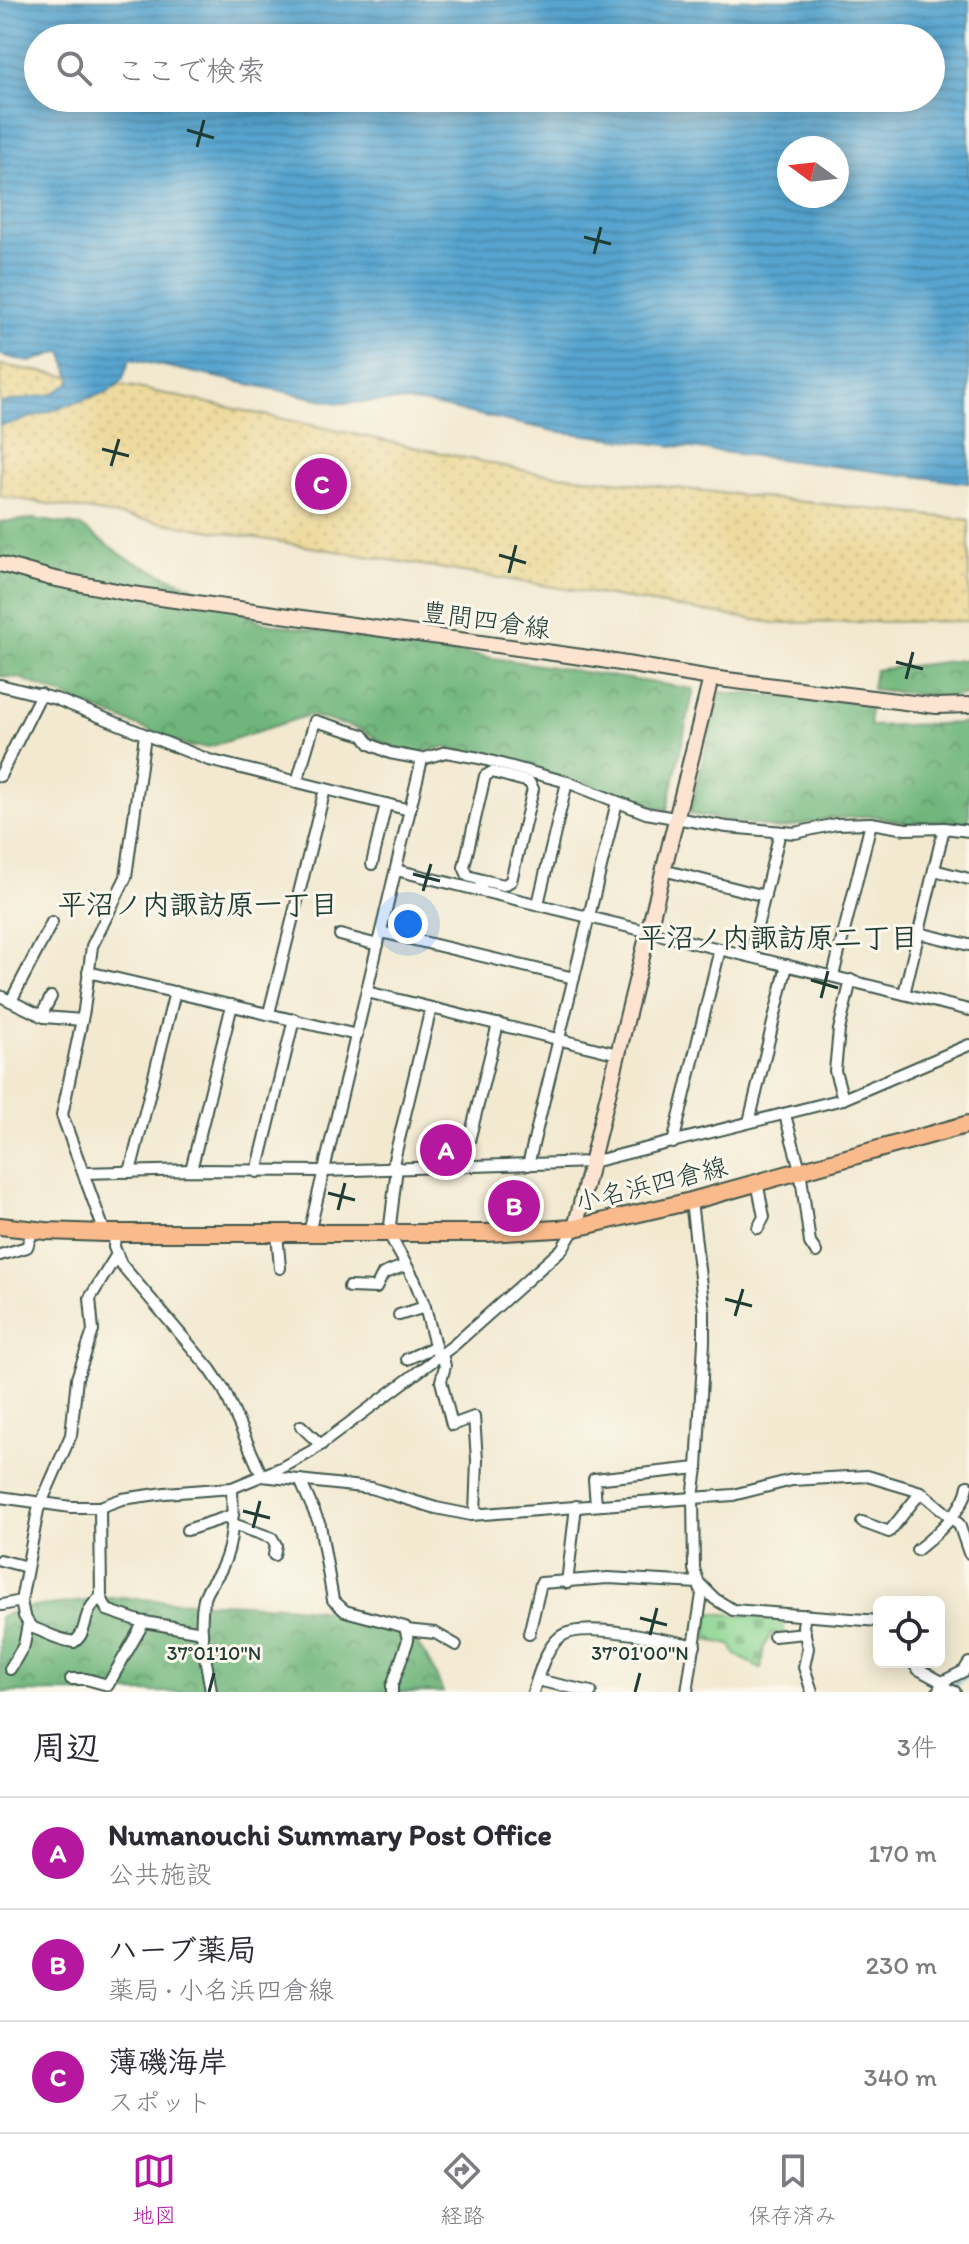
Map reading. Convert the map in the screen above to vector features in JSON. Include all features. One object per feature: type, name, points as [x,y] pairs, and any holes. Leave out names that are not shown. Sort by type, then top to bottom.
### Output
[{"type":"main road","name":"豊間四倉線","points":[[0,564],[132,594],[711,678],[937,706],[969,705]]},
{"type":"main road","points":[[575,1228],[711,678]]},
{"type":"main road","name":"小名浜四倉線","points":[[0,1226],[110,1233],[389,1234],[575,1228],[691,1201],[969,1124]]},
{"type":"street","points":[[0,685],[41,694],[209,760],[410,810]]},
{"type":"street","points":[[0,776],[41,694]]},
{"type":"street","points":[[297,782],[315,721],[363,735],[370,744],[390,753],[422,759],[446,752],[479,758],[567,782],[646,813],[727,827],[795,833],[836,824],[871,823],[906,829],[969,831]]},
{"type":"street","points":[[145,735],[126,877],[92,946],[82,1020],[62,1115],[110,1233],[116,1256],[224,1390],[262,1476]]},
{"type":"street","points":[[309,1233],[422,759]]},
{"type":"street","points":[[492,772],[529,782],[533,789],[511,881],[504,885],[481,885],[468,876],[464,867],[485,776],[492,772]]},
{"type":"street","points":[[538,904],[567,782]]},
{"type":"street","points":[[269,1013],[325,789]]},
{"type":"street","points":[[528,1165],[617,802]]},
{"type":"street","points":[[372,864],[386,804]]},
{"type":"street","points":[[833,976],[871,823]]},
{"type":"street","points":[[904,994],[944,828]]},
{"type":"street","points":[[750,956],[780,832]]},
{"type":"street","points":[[396,870],[481,885],[538,904],[969,1010]]},
{"type":"street","points":[[663,870],[765,896]]},
{"type":"street","points":[[934,870],[969,879]]},
{"type":"street","points":[[11,1001],[52,922]]},
{"type":"street","points":[[381,932],[574,978]]},
{"type":"street","points":[[919,933],[969,945]]},
{"type":"street","points":[[340,935],[378,945]]},
{"type":"street","points":[[673,1143],[720,949]]},
{"type":"street","points":[[749,1122],[787,965]]},
{"type":"street","points":[[88,972],[357,1035]]},
{"type":"street","points":[[843,1099],[835,1071],[839,1030],[851,980]]},
{"type":"street","points":[[130,1172],[175,992]]},
{"type":"street","points":[[367,992],[618,1054]]},
{"type":"street","points":[[0,996],[41,1016],[82,1020]]},
{"type":"street","points":[[41,1016],[51,997]]},
{"type":"street","points":[[191,1170],[232,1005]]},
{"type":"street","points":[[431,1008],[394,1168],[389,1234],[425,1307],[438,1353],[445,1366],[441,1381],[452,1425],[474,1417],[477,1460],[475,1514]]},
{"type":"street","points":[[257,1172],[294,1019]]},
{"type":"street","points":[[463,1165],[498,1024]]},
{"type":"street","points":[[84,1173],[324,1171],[592,1162],[843,1099],[969,1045]]},
{"type":"street","points":[[785,1115],[800,1169],[809,1238],[816,1252]]},
{"type":"street","points":[[757,1182],[764,1217],[758,1228]]},
{"type":"street","points":[[687,1692],[702,1594],[694,1569],[693,1497],[703,1383],[704,1311],[691,1201]]},
{"type":"street","points":[[0,1497],[100,1507],[122,1499],[232,1488],[262,1476],[321,1445],[438,1353],[562,1249],[575,1228]]},
{"type":"street","points":[[0,1255],[27,1247],[33,1230]]},
{"type":"street","points":[[277,1233],[280,1268]]},
{"type":"street","points":[[10,1669],[24,1645],[28,1624],[21,1601],[38,1510],[71,1435],[77,1378],[93,1331],[90,1298],[116,1256]]},
{"type":"street","points":[[349,1287],[376,1288],[383,1274],[406,1265]]},
{"type":"street","points":[[399,1315],[425,1307]]},
{"type":"street","points":[[407,1359],[438,1353]]},
{"type":"street","points":[[301,1426],[321,1445]]},
{"type":"street","points":[[596,1505],[594,1479],[697,1468]]},
{"type":"street","points":[[262,1476],[371,1488],[436,1508],[475,1514],[733,1495],[792,1480],[867,1476],[921,1492],[959,1524],[969,1553]]},
{"type":"street","points":[[300,1480],[320,1525],[333,1600],[345,1611],[405,1627],[408,1640],[392,1692]]},
{"type":"street","points":[[917,1550],[959,1509],[968,1486]]},
{"type":"street","points":[[211,1692],[201,1618],[206,1592],[224,1564],[233,1520],[232,1488]]},
{"type":"street","points":[[862,1522],[889,1532],[921,1492]]},
{"type":"street","points":[[567,1583],[576,1506]]},
{"type":"street","points":[[100,1507],[101,1597],[107,1610],[144,1622],[202,1632]]},
{"type":"street","points":[[187,1530],[233,1520],[272,1538],[276,1545],[274,1555]]},
{"type":"street","points":[[0,1560],[27,1567]]},
{"type":"street","points":[[529,1634],[541,1583],[608,1578],[699,1583],[715,1599],[733,1610],[873,1621]]},
{"type":"street","points":[[28,1624],[53,1639],[74,1642],[81,1637],[91,1604],[101,1597]]},
{"type":"street","points":[[2,1605],[21,1601]]},
{"type":"street","points":[[805,1615],[808,1648],[804,1667],[812,1692]]},
{"type":"street","points":[[71,1679],[86,1679],[108,1685],[144,1622]]},
{"type":"street","points":[[406,1630],[435,1633],[456,1645]]},
{"type":"street","points":[[533,1692],[542,1664],[558,1638],[564,1634],[598,1630],[695,1646]]},
{"type":"street","points":[[774,1636],[805,1633]]},
{"type":"street","points":[[940,1687],[964,1671],[969,1663]]},
{"type":"street","points":[[917,1668],[940,1687],[955,1692]]},
{"type":"street","points":[[537,1680],[591,1692]]},
{"type":"green space","points":[[34,519],[80,526],[128,559],[212,596],[261,622],[694,689],[667,810],[444,747],[421,753],[389,747],[363,730],[309,715],[209,747],[190,747],[20,678],[0,676],[0,522]]},
{"type":"green space","points":[[969,659],[969,695],[942,697],[872,689],[875,670]]},
{"type":"green space","points":[[720,692],[870,703],[870,726],[969,723],[969,824],[941,821],[908,823],[873,816],[833,818],[779,829],[689,814]]},
{"type":"green space","points":[[122,1597],[297,1607],[377,1622],[399,1631],[417,1644],[443,1692],[0,1692],[0,1617],[23,1608]]},
{"type":"green space","points":[[709,1613],[785,1618],[783,1633],[771,1633],[764,1648],[761,1669],[736,1655],[731,1645],[707,1640]]},
{"type":"sand","points":[[0,365],[133,387],[531,472],[969,520],[969,621],[774,623],[0,496]]},
{"type":"water","points":[[0,0],[969,0],[969,483],[554,431],[428,404],[400,401],[338,403],[130,359],[122,381],[108,392],[0,425],[0,403],[52,394],[70,383],[62,351],[30,362],[0,355]]},
{"type":"waterway","points":[[953,1686],[966,1676]]},
{"type":"place","name":"薄磯海岸","points":[[321,484]]},
{"type":"place","name":"Numanouchi Summary Post Office","points":[[446,1150]]},
{"type":"place","name":"ハーブ薬局","points":[[514,1206]]},
{"type":"district","name":"平沼ノ内諏訪原一丁目","points":[[198,904]]},
{"type":"district","name":"平沼ノ内諏訪原二丁目","points":[[778,937]]}]
